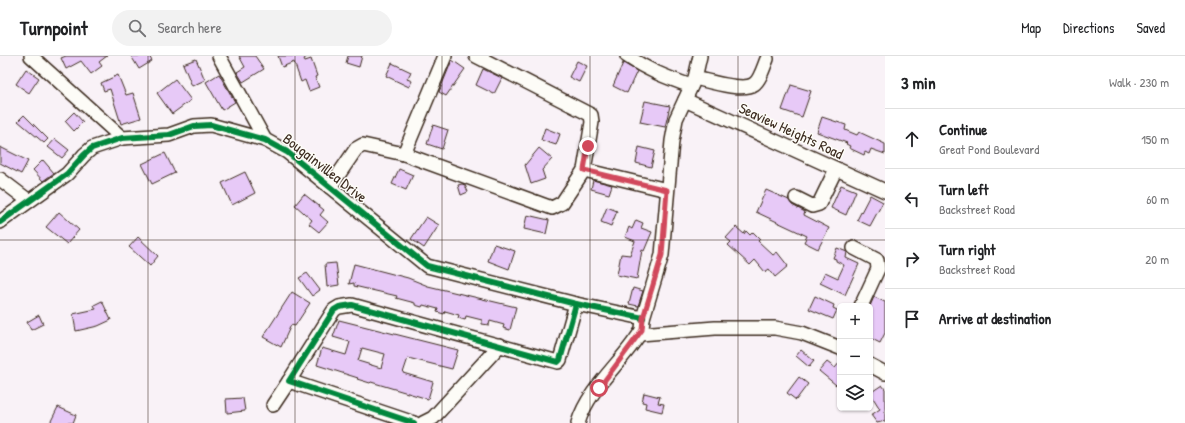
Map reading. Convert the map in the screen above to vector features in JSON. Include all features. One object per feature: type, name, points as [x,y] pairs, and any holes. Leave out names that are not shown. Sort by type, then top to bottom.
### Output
[{"type":"street","points":[[31,56],[122,138]]},
{"type":"street","points":[[219,56],[265,140]]},
{"type":"street","points":[[404,154],[445,56]]},
{"type":"street","points":[[330,187],[356,149],[363,145],[404,154],[552,208],[562,203],[584,170],[592,122],[591,115],[476,56]]},
{"type":"street","points":[[627,56],[640,65],[664,76],[693,82],[748,87],[756,84],[767,59]]},
{"type":"street","points":[[578,423],[582,412],[592,396],[642,330],[643,318],[662,255],[672,141],[676,119],[693,82],[700,56]]},
{"type":"street","name":"Seaview Heights Road","points":[[685,100],[885,192]]},
{"type":"street","name":"Bougainvillea Drive","points":[[0,222],[67,174],[92,148],[122,138],[169,135],[194,126],[211,125],[265,140],[287,152],[427,266],[576,304],[643,318]]},
{"type":"street","points":[[796,198],[812,206],[819,204],[836,169]]},
{"type":"street","points":[[584,170],[667,190]]},
{"type":"street","points":[[0,179],[28,201]]},
{"type":"street","points":[[854,248],[877,260],[879,264],[862,303]]},
{"type":"street","points":[[273,405],[334,310],[346,305],[359,307],[558,362],[560,360],[576,304]]},
{"type":"street","points":[[640,334],[715,328],[775,328],[802,334],[837,347]]},
{"type":"street","points":[[423,423],[433,418],[500,345]]},
{"type":"street","points":[[873,367],[885,373]]},
{"type":"street","points":[[289,381],[414,423]]},
{"type":"building","points":[[66,56],[107,56],[99,62],[102,66],[91,74],[81,61],[66,69],[61,58]]},
{"type":"building","points":[[131,56],[149,56],[152,61],[139,69]]},
{"type":"building","points":[[239,56],[255,56],[264,69],[243,82],[237,72],[245,67]]},
{"type":"building","points":[[278,56],[308,56],[304,59],[305,61],[311,59],[319,87],[309,91],[305,80],[301,82],[294,62],[282,67]]},
{"type":"building","points":[[348,56],[362,56],[359,67],[346,63]]},
{"type":"building","points":[[196,59],[205,80],[192,86],[183,64]]},
{"type":"building","points":[[452,60],[465,69],[446,96],[439,92]]},
{"type":"building","points":[[577,61],[587,66],[579,82],[569,77]]},
{"type":"building","points":[[392,63],[411,72],[407,79],[412,81],[409,87],[386,76]]},
{"type":"building","points":[[623,63],[637,71],[627,93],[613,86]]},
{"type":"building","points":[[26,69],[39,78],[29,93],[16,84]]},
{"type":"building","points":[[483,69],[502,78],[494,94],[476,85]]},
{"type":"building","points":[[219,74],[235,102],[222,110],[206,82]]},
{"type":"building","points":[[118,75],[126,95],[133,93],[141,118],[121,124],[110,89],[104,91],[101,83]]},
{"type":"building","points":[[175,79],[191,100],[172,114],[157,93]]},
{"type":"building","points":[[791,85],[811,91],[802,117],[782,110]]},
{"type":"building","points":[[645,101],[670,106],[665,127],[640,122]]},
{"type":"building","points":[[74,112],[83,122],[74,131],[65,121]]},
{"type":"building","points":[[24,115],[48,139],[44,143],[18,121]]},
{"type":"building","points":[[822,117],[846,125],[845,130],[857,135],[859,132],[885,144],[885,154],[871,149],[869,154],[865,152],[864,155],[849,148],[850,146],[846,144],[847,143],[817,132]]},
{"type":"building","points":[[433,125],[448,130],[442,149],[427,144]]},
{"type":"building","points":[[545,128],[560,134],[556,145],[541,140]]},
{"type":"building","points":[[55,139],[69,150],[62,158],[48,147]]},
{"type":"building","points":[[0,147],[28,161],[21,174],[0,163]]},
{"type":"building","points":[[639,147],[655,151],[651,167],[636,163]]},
{"type":"building","points":[[539,148],[552,159],[542,170],[545,179],[531,184],[525,165]]},
{"type":"building","points":[[165,153],[175,173],[152,184],[142,164]]},
{"type":"building","points":[[43,160],[54,173],[43,181],[33,170]]},
{"type":"building","points":[[399,169],[413,175],[406,190],[392,184]]},
{"type":"building","points":[[245,172],[255,193],[232,205],[222,183]]},
{"type":"building","points":[[593,180],[612,185],[609,194],[591,189]]},
{"type":"building","points":[[458,185],[465,185],[468,192],[461,195]]},
{"type":"building","points":[[841,185],[856,191],[846,215],[831,208]]},
{"type":"building","points":[[766,190],[789,200],[792,205],[805,212],[804,215],[829,228],[818,249],[804,242],[807,236],[756,212]]},
{"type":"building","points":[[304,194],[324,210],[320,215],[328,222],[319,232],[309,224],[312,220],[295,205]]},
{"type":"building","points":[[870,195],[883,202],[870,226],[857,220]]},
{"type":"building","points":[[607,207],[617,211],[611,226],[601,222]]},
{"type":"building","points":[[59,212],[79,230],[67,244],[46,227]]},
{"type":"building","points":[[527,215],[549,220],[546,234],[524,229]]},
{"type":"building","points":[[426,217],[439,225],[424,248],[411,239]]},
{"type":"building","points":[[636,220],[643,223],[641,228],[652,232],[644,251],[642,250],[637,279],[617,275],[621,254],[630,255],[635,241],[625,237],[629,227],[632,229]]},
{"type":"building","points":[[736,227],[744,234],[746,231],[750,235],[753,232],[760,239],[758,241],[773,255],[777,252],[788,266],[775,277],[769,269],[765,272],[755,260],[750,265],[728,245],[731,242],[726,238]]},
{"type":"building","points":[[138,237],[158,256],[150,266],[129,247]]},
{"type":"building","points":[[494,244],[515,251],[509,269],[488,261]]},
{"type":"building","points":[[837,248],[847,252],[846,258],[859,264],[845,295],[820,283],[825,272],[838,278],[844,265],[833,258]]},
{"type":"building","points":[[336,263],[339,285],[327,287],[325,264]]},
{"type":"building","points":[[354,264],[408,278],[428,286],[516,307],[510,330],[503,328],[504,325],[490,321],[489,325],[482,324],[482,320],[466,316],[465,320],[458,318],[459,315],[445,311],[444,314],[437,312],[438,309],[423,305],[422,307],[415,305],[415,303],[396,298],[397,296],[354,286],[354,283],[349,284]]},
{"type":"building","points":[[307,273],[320,290],[312,296],[299,278]]},
{"type":"building","points":[[633,288],[643,291],[638,306],[629,304]]},
{"type":"building","points":[[292,292],[310,303],[295,326],[291,325],[281,347],[263,337]]},
{"type":"building","points":[[815,296],[834,305],[833,308],[837,310],[833,319],[809,309]]},
{"type":"building","points":[[874,297],[885,302],[885,333],[880,343],[873,340],[873,303],[871,303]]},
{"type":"building","points":[[102,301],[111,320],[98,326],[76,331],[73,314],[96,309],[94,305]]},
{"type":"building","points":[[39,315],[43,324],[31,330],[27,322]]},
{"type":"building","points":[[339,320],[458,350],[452,369],[408,358],[403,373],[433,382],[428,399],[371,382],[370,383],[317,365],[322,348],[346,355],[350,342],[333,337]],"holes":[[[362,348],[385,354],[381,368],[358,361]]]},
{"type":"building","points":[[801,350],[814,361],[809,367],[796,356]]},
{"type":"building","points":[[827,362],[835,368],[837,366],[837,384],[836,385],[819,371]]},
{"type":"building","points":[[799,377],[808,384],[796,400],[787,393]]},
{"type":"building","points":[[882,385],[885,389],[885,421],[877,423],[871,415],[880,409],[873,398],[873,391]]},
{"type":"building","points":[[644,393],[660,397],[658,403],[664,404],[662,412],[645,408],[646,403],[642,402]]},
{"type":"building","points":[[243,398],[245,411],[227,413],[226,399]]},
{"type":"building","points":[[58,407],[76,415],[73,423],[50,423]]},
{"type":"cycle path","points":[[0,222],[67,174],[92,148],[122,138],[169,135],[194,126],[211,125],[265,140],[287,152],[427,266],[576,304],[643,318]]},
{"type":"cycle path","points":[[414,423],[289,381],[334,310],[339,307],[352,305],[558,362],[560,360],[576,304]]},
{"type":"route","points":[[588,146],[584,170],[667,190],[662,255],[643,318],[642,330],[599,388]]}]
